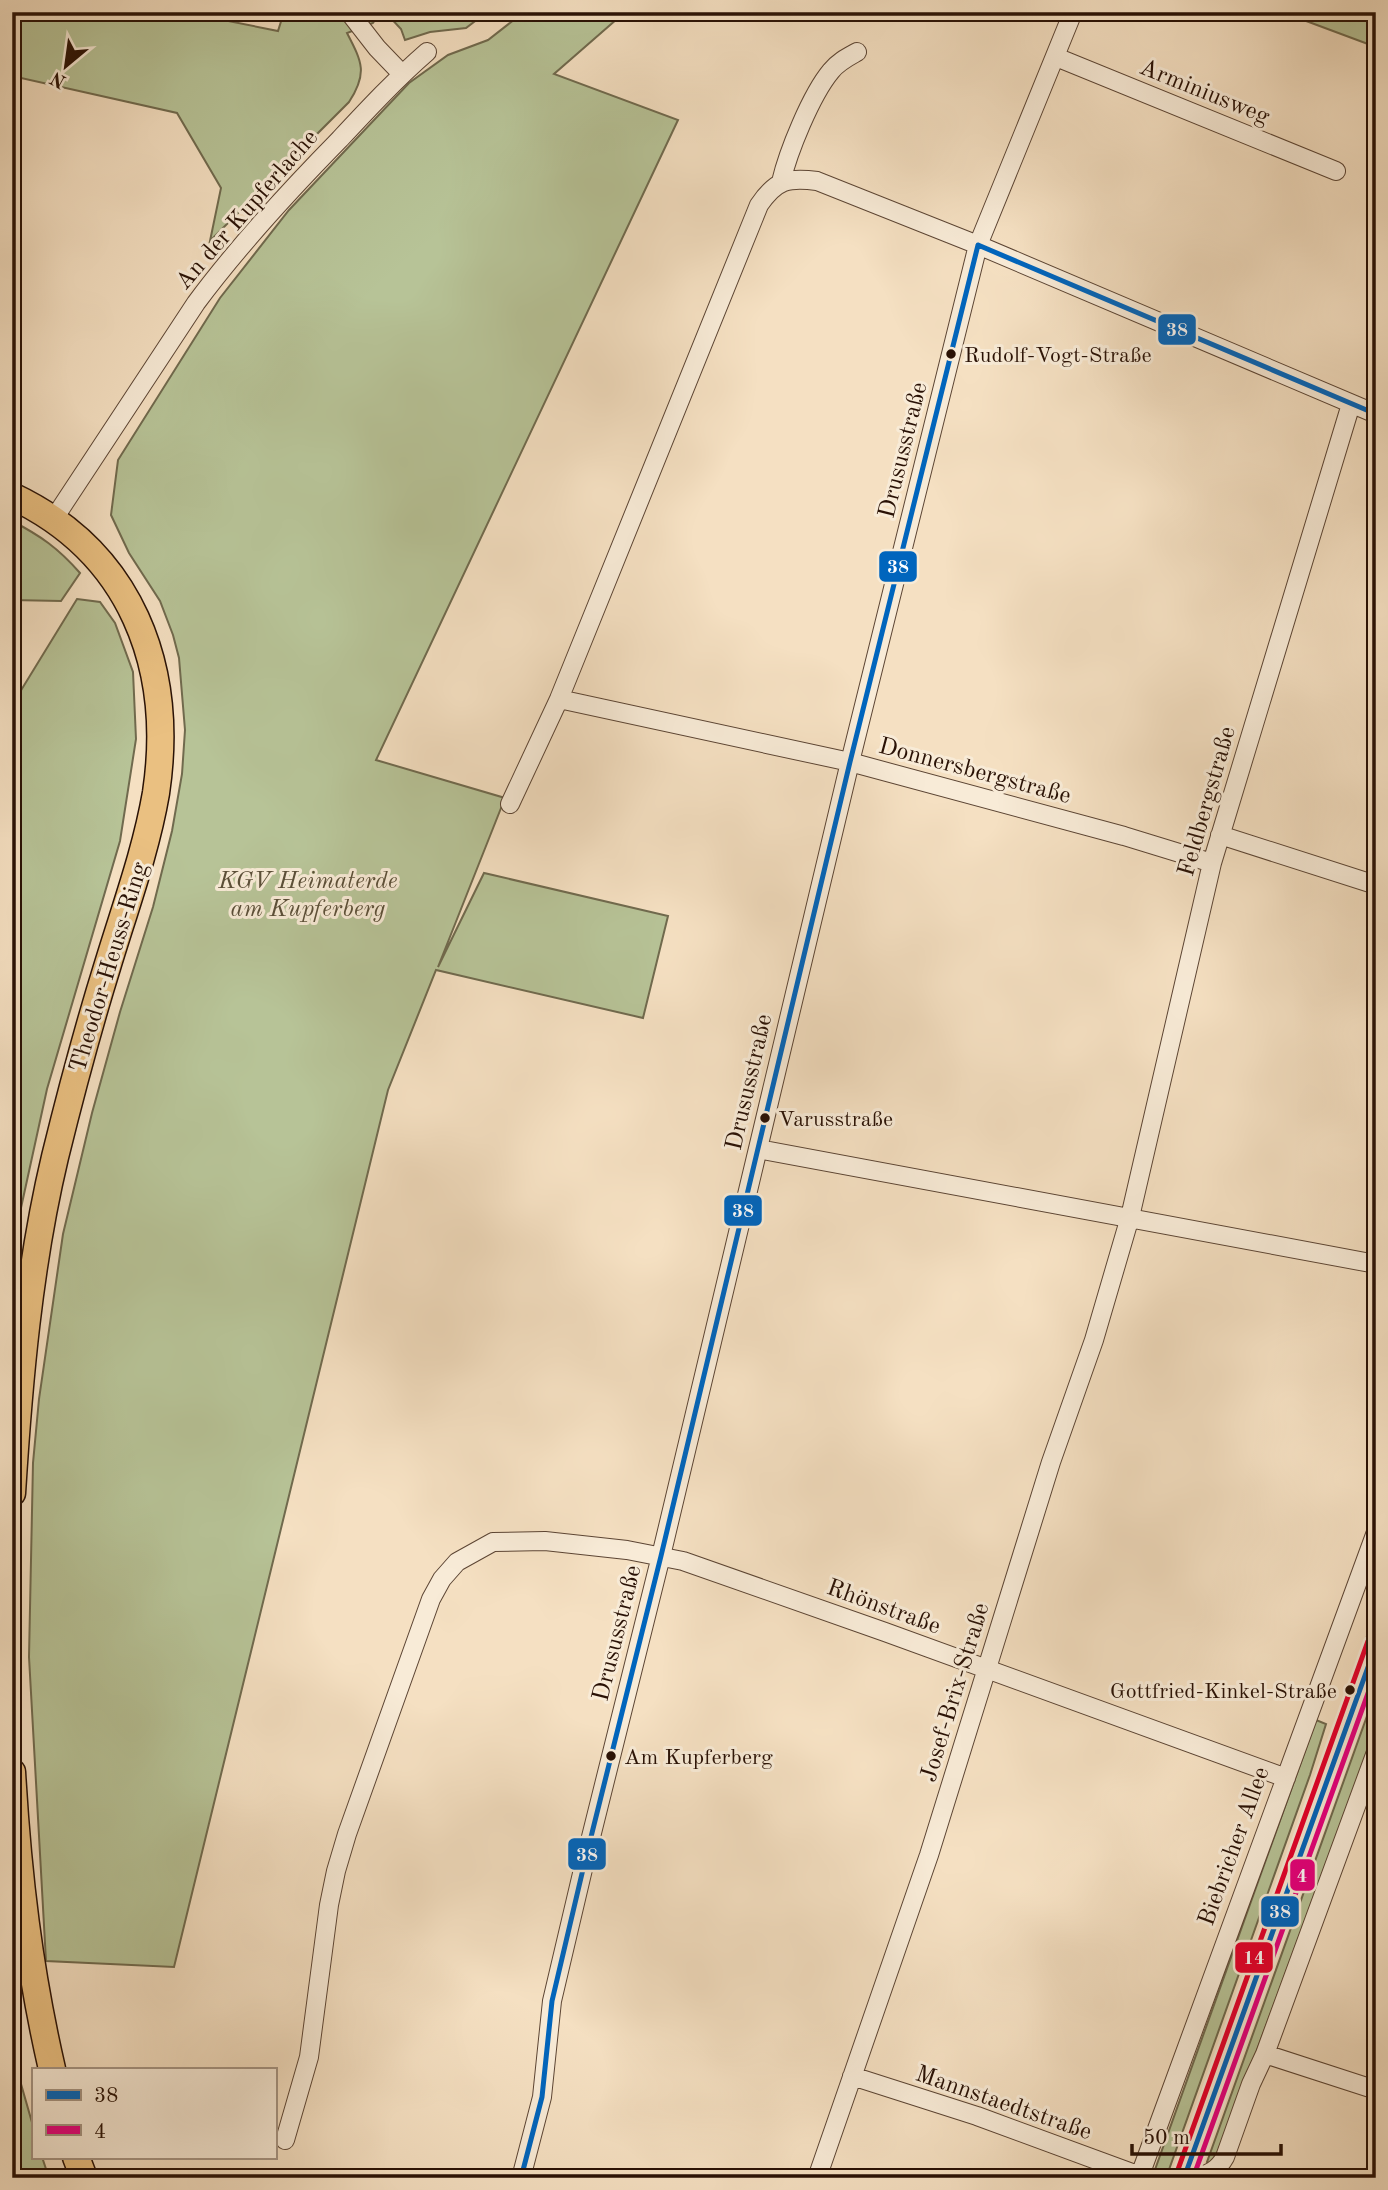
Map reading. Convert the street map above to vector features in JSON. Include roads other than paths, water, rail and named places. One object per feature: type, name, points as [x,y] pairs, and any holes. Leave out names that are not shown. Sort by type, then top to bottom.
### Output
[{"type":"main road","name":"Theodor-Heuss-Ring","points":[[12,496],[53,520],[83,544],[102,563],[132,606],[151,660],[159,725],[159,764],[144,847],[78,1068],[52,1173],[31,1295],[12,1493]]},
{"type":"main road","points":[[1184,2178],[1376,1644]]},
{"type":"main road","points":[[12,1772],[24,1924],[36,2000],[52,2068]]},
{"type":"main road","points":[[76,2158],[83,2178]]},
{"type":"street","points":[[349,12],[377,48],[402,74]]},
{"type":"street","name":"Drususstraße","points":[[521,2178],[542,2097],[552,2001],[850,762],[978,245],[1073,12]]},
{"type":"street","name":"An der Kupferlache","points":[[53,520],[173,337],[220,271],[293,187],[402,74],[427,52]]},
{"type":"street","points":[[781,182],[788,158],[819,89],[831,70],[858,52]]},
{"type":"street","name":"Arminiusweg","points":[[1056,57],[1336,171]]},
{"type":"street","points":[[510,804],[559,699],[759,205],[769,191],[781,182],[796,178],[817,181],[978,245],[1376,414]]},
{"type":"street","name":"Feldbergstraße","points":[[1130,1217],[1212,863],[1351,404]]},
{"type":"street","name":"Donnersbergstraße","points":[[559,699],[850,762],[1212,863]]},
{"type":"street","points":[[1220,835],[1376,885]]},
{"type":"street","points":[[758,1149],[1376,1264]]},
{"type":"street","name":"Josef-Brix-Straße","points":[[817,2178],[929,1856],[1052,1462],[1094,1340],[1130,1217]]},
{"type":"street","name":"Biebricher Allee","points":[[1139,2177],[1376,1532]]},
{"type":"street","points":[[285,2140],[309,2057],[336,1871],[431,1600],[442,1579],[457,1562],[494,1542],[545,1541],[661,1556]]},
{"type":"street","name":"Rhönstraße","points":[[661,1556],[695,1565],[1286,1778]]},
{"type":"street","points":[[1195,2178],[1220,2167],[1369,1791],[1376,1752]]},
{"type":"street","points":[[1265,2054],[1376,2090]]},
{"type":"street","name":"Mannstaedtstraße","points":[[852,2076],[977,2116],[1139,2177]]},
{"type":"place","name":"Rudolf-Vogt-Straße","points":[[951,354]]},
{"type":"place","name":"Varusstraße","points":[[765,1118]]},
{"type":"place","name":"Gottfried-Kinkel-Straße","points":[[1350,1690]]},
{"type":"place","name":"Am Kupferberg","points":[[611,1756]]},
{"type":"park label","name":"KGV Heimaterde am Kupferberg","points":[[308,894]]}]
